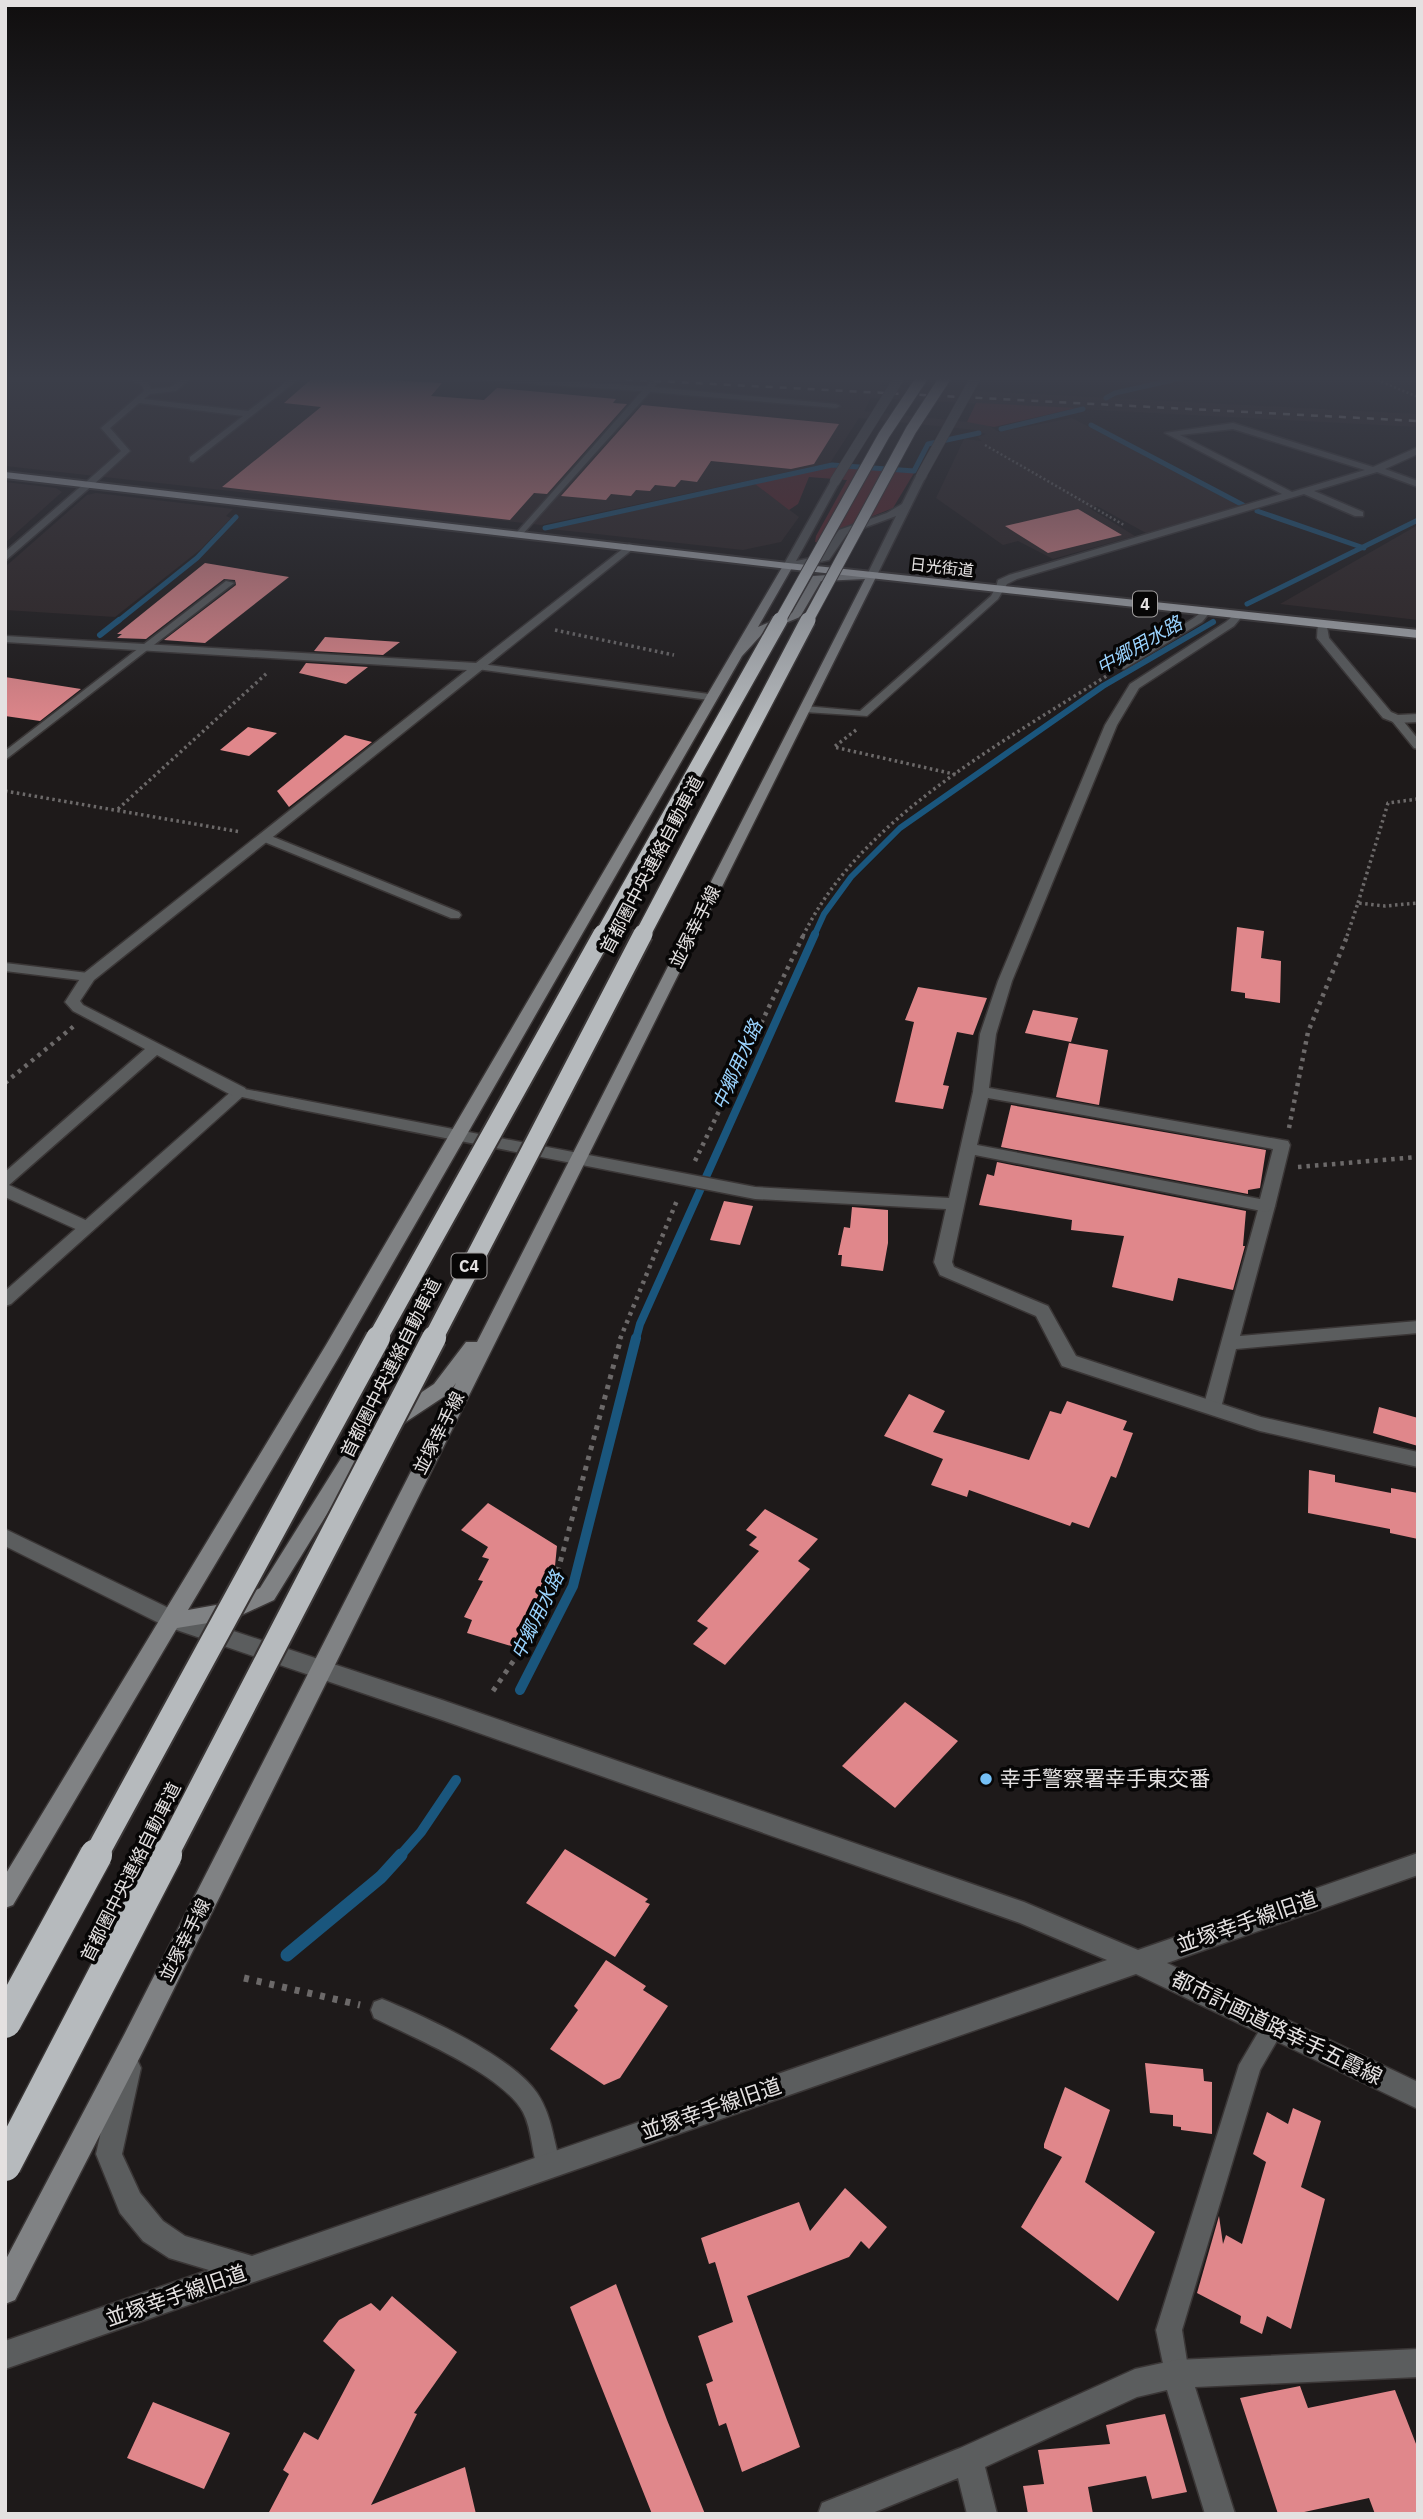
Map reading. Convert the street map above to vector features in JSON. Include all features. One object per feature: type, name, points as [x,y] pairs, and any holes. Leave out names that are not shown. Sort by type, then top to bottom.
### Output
[{"type":"highway","name":"日光街道","points":[[164,493],[788,566],[1418,634]]},
{"type":"highway","name":"首都圏中央連絡自動車道","points":[[5,2022],[456,1196],[852,493]]},
{"type":"highway","name":"首都圏中央連絡自動車道","points":[[5,2165],[745,737],[877,493]]},
{"type":"main road","points":[[5,1897],[172,1620],[709,697],[788,566]]},
{"type":"main road","points":[[733,658],[760,630],[796,615],[817,578],[872,575]]},
{"type":"main road","name":"並塚幸手線","points":[[5,2290],[133,2044],[318,1671],[872,575]]},
{"type":"main road","points":[[172,1620],[216,1616],[253,1604],[267,1594],[357,1448],[367,1438],[441,1389],[511,1290]]},
{"type":"street","points":[[5,558],[79,493]]},
{"type":"street","points":[[788,566],[829,493]]},
{"type":"street","points":[[872,575],[913,493]]},
{"type":"street","points":[[1286,493],[1291,495]]},
{"type":"street","points":[[999,589],[1002,582],[1013,577],[1299,493]]},
{"type":"street","points":[[1308,493],[1359,514]]},
{"type":"street","points":[[788,566],[825,558],[843,532],[891,515],[907,505]]},
{"type":"street","points":[[239,1092],[90,1015],[72,1002],[88,977],[629,547]]},
{"type":"street","points":[[1238,614],[1230,624],[1134,686],[1111,725],[1005,981],[988,1034],[981,1092],[943,1262],[946,1271],[1042,1311],[1051,1321],[1062,1353],[1069,1361],[1260,1424],[1418,1460]]},
{"type":"street","points":[[1322,623],[1323,638],[1387,715],[1396,719],[1418,718]]},
{"type":"street","points":[[5,639],[481,667]]},
{"type":"street","points":[[5,1181],[154,1049]]},
{"type":"street","points":[[969,1149],[1267,1206],[1282,1145],[981,1092]]},
{"type":"street","points":[[292,1103],[755,1193],[807,1198],[955,1204]]},
{"type":"street","points":[[5,1190],[86,1227]]},
{"type":"street","name":"都市計画道路幸手五霞線","points":[[5,1537],[172,1620],[318,1671],[442,1710],[1011,1909],[1136,1961],[1418,2096]]},
{"type":"street","name":"並塚幸手線旧道","points":[[5,2355],[1418,1864]]},
{"type":"street","points":[[133,2044],[109,2154],[131,2203],[153,2231],[179,2248],[255,2270]]},
{"type":"street","points":[[834,2514],[968,2459],[1135,2383],[1176,2374],[1417,2364]]},
{"type":"street","points":[[1176,2374],[1220,2514]]},
{"type":"street","points":[[968,2459],[982,2514]]},
{"type":"lane","points":[[521,533],[556,493]]},
{"type":"lane","points":[[5,757],[229,583]]},
{"type":"lane","points":[[805,709],[863,714],[995,597],[999,589]]},
{"type":"lane","points":[[1120,667],[1198,620],[1206,611]]},
{"type":"lane","points":[[481,667],[709,697]]},
{"type":"lane","points":[[1396,719],[1418,746]]},
{"type":"lane","points":[[266,838],[455,915]]},
{"type":"lane","points":[[5,967],[88,977]]},
{"type":"lane","points":[[5,1300],[239,1092],[292,1103]]},
{"type":"lane","points":[[1212,1408],[1232,1343],[1267,1206]]},
{"type":"lane","points":[[1232,1343],[1418,1327]]},
{"type":"lane","points":[[382,2010],[505,2077],[528,2100],[539,2126],[548,2166]]},
{"type":"lane","points":[[1176,2374],[1169,2330],[1250,2065],[1274,2026]]},
{"type":"path","points":[[1068,493],[1146,538]]},
{"type":"path","points":[[533,625],[674,655]]},
{"type":"path","points":[[118,809],[286,656]]},
{"type":"path","points":[[492,1691],[524,1647],[554,1586],[620,1343],[638,1291],[697,1181],[824,897],[876,838],[959,775],[1120,667]]},
{"type":"path","points":[[863,714],[868,720],[834,747],[959,775]]},
{"type":"path","points":[[5,791],[118,809],[266,838]]},
{"type":"path","points":[[1282,1145],[1287,1134],[1311,1024],[1344,947],[1388,803],[1418,799]]},
{"type":"path","points":[[1358,902],[1385,906],[1418,904]]},
{"type":"path","points":[[5,1083],[90,1015]]},
{"type":"path","points":[[1276,1167],[1418,1157]]},
{"type":"path","points":[[244,1978],[382,2010]]},
{"type":"shaded area","points":[[5,493],[61,493],[5,543]]},
{"type":"shaded area","points":[[96,493],[233,509],[226,516],[231,518],[201,549],[115,617],[5,610],[5,567],[87,495]]},
{"type":"shaded area","points":[[246,493],[692,493],[541,525]]},
{"type":"shaded area","points":[[716,493],[766,493],[799,517],[781,542],[743,550],[551,529]]},
{"type":"shaded area","points":[[766,493],[803,493],[798,504],[789,510]]},
{"type":"shaded area","points":[[840,493],[902,493],[893,508],[838,530],[830,543],[815,542]]},
{"type":"shaded area","points":[[939,493],[1214,493],[1240,506],[1146,533],[1097,506],[1089,508],[1135,536],[1053,559],[1018,541],[1003,545],[936,498]]},
{"type":"shaded area","points":[[1418,525],[1418,620],[1280,604]]},
{"type":"building","points":[[270,493],[548,493],[534,493],[510,520]]},
{"type":"building","points":[[564,493],[634,493],[631,496],[611,494],[606,500],[561,496]]},
{"type":"building","points":[[1078,509],[1122,535],[1048,553],[1005,526]]},
{"type":"building","points":[[205,563],[289,577],[205,643],[164,640],[236,585],[235,580],[224,579],[146,639],[117,638],[122,634],[117,634]]},
{"type":"building","points":[[325,637],[400,642],[383,655],[314,651]]},
{"type":"building","points":[[306,663],[368,667],[346,684],[299,673]]},
{"type":"building","points":[[5,677],[81,689],[40,721],[5,716]]},
{"type":"building","points":[[248,727],[277,733],[249,756],[220,750]]},
{"type":"building","points":[[345,735],[372,742],[289,807],[277,791]]},
{"type":"building","points":[[1237,927],[1264,931],[1261,958],[1281,961],[1280,1003],[1245,998],[1245,993],[1231,991]]},
{"type":"building","points":[[918,987],[987,998],[973,1035],[957,1032],[943,1085],[949,1086],[943,1109],[895,1102],[914,1022],[905,1020]]},
{"type":"building","points":[[1033,1010],[1078,1018],[1071,1042],[1025,1033]]},
{"type":"building","points":[[1069,1043],[1108,1050],[1099,1105],[1056,1097]]},
{"type":"building","points":[[1011,1105],[1266,1150],[1260,1188],[1248,1190],[1248,1194],[1001,1147]]},
{"type":"building","points":[[997,1162],[1246,1211],[1245,1246],[1233,1290],[1178,1278],[1173,1301],[1112,1287],[1124,1236],[1071,1230],[1072,1220],[979,1205],[987,1174],[994,1176]]},
{"type":"building","points":[[724,1201],[753,1206],[740,1245],[710,1240]]},
{"type":"building","points":[[852,1207],[888,1210],[888,1243],[883,1271],[841,1266],[842,1255],[838,1255],[844,1227],[850,1228]]},
{"type":"building","points":[[909,1394],[945,1411],[933,1432],[1029,1460],[1050,1411],[1061,1414],[1067,1401],[1127,1421],[1123,1430],[1133,1433],[1116,1478],[1111,1476],[1089,1528],[1072,1522],[1070,1526],[969,1490],[967,1497],[931,1485],[943,1459],[884,1436]]},
{"type":"building","points":[[1379,1407],[1418,1418],[1418,1446],[1373,1433]]},
{"type":"building","points":[[1309,1470],[1335,1475],[1335,1482],[1391,1493],[1391,1488],[1418,1493],[1418,1539],[1390,1533],[1390,1529],[1308,1513]]},
{"type":"building","points":[[488,1503],[557,1546],[555,1566],[518,1648],[467,1633],[472,1620],[464,1617],[483,1581],[478,1580],[489,1559],[482,1557],[488,1547],[461,1530]]},
{"type":"building","points":[[765,1509],[818,1539],[798,1561],[810,1569],[725,1665],[693,1644],[708,1628],[697,1621],[759,1551],[749,1545],[757,1537],[746,1530]]},
{"type":"building","points":[[905,1702],[958,1741],[895,1808],[842,1766]]},
{"type":"building","points":[[565,1849],[648,1899],[645,1902],[650,1904],[615,1957],[526,1903]]},
{"type":"building","points":[[606,1960],[646,1986],[643,1990],[668,2006],[620,2078],[604,2085],[550,2049],[578,2010],[574,2006]]},
{"type":"building","points":[[1145,2063],[1203,2069],[1204,2081],[1212,2082],[1212,2134],[1181,2130],[1181,2127],[1173,2126],[1173,2115],[1150,2113]]},
{"type":"building","points":[[1065,2087],[1110,2110],[1085,2182],[1155,2232],[1118,2301],[1021,2227],[1062,2157],[1044,2148],[1044,2144]]},
{"type":"building","points":[[1293,2108],[1321,2121],[1301,2187],[1325,2199],[1291,2329],[1267,2316],[1262,2334],[1240,2323],[1241,2316],[1197,2293],[1219,2216],[1223,2244],[1226,2235],[1242,2244],[1266,2162],[1253,2154],[1267,2112],[1288,2124]]},
{"type":"building","points":[[845,2188],[887,2227],[869,2249],[861,2241],[849,2257],[747,2296],[800,2447],[742,2472],[726,2423],[719,2426],[706,2384],[713,2381],[698,2336],[733,2322],[715,2262],[709,2264],[701,2238],[799,2202],[810,2231]]},
{"type":"building","points":[[616,2284],[705,2514],[652,2514],[570,2307]]},
{"type":"building","points":[[392,2296],[457,2352],[414,2413],[417,2414],[371,2505],[465,2467],[476,2514],[268,2514],[289,2474],[283,2470],[304,2432],[318,2440],[355,2370],[323,2341],[339,2320],[371,2303],[380,2311]]},
{"type":"building","points":[[1300,2386],[1308,2408],[1395,2390],[1418,2449],[1418,2514],[1375,2514],[1369,2498],[1295,2514],[1278,2514],[1240,2398]]},
{"type":"building","points":[[153,2402],[230,2433],[204,2489],[127,2458]]},
{"type":"building","points":[[1165,2414],[1187,2492],[1152,2499],[1146,2476],[1088,2487],[1093,2514],[1028,2514],[1023,2486],[1044,2484],[1038,2450],[1110,2444],[1106,2425]]},
{"type":"waterway","points":[[545,528],[706,493]]},
{"type":"waterway","points":[[1219,493],[1243,505]]},
{"type":"waterway","points":[[1257,511],[1362,547]]},
{"type":"waterway","points":[[117,622],[197,558],[236,517]]},
{"type":"waterway","name":"中郷用水路","points":[[1362,547],[1418,520]]},
{"type":"waterway","name":"中郷用水路","points":[[1247,604],[1362,547]]},
{"type":"waterway","points":[[100,635],[119,620]]},
{"type":"waterway","name":"中郷用水路","points":[[814,936],[824,914],[851,877],[900,828],[1103,686],[1213,622]]},
{"type":"waterway","name":"中郷用水路","points":[[636,1339],[640,1324],[815,934]]},
{"type":"waterway","name":"中郷用水路","points":[[520,1690],[573,1586],[636,1338]]},
{"type":"waterway","name":"中郷用水路","points":[[399,1857],[421,1832],[456,1780]]},
{"type":"waterway","name":"中郷用水路","points":[[287,1955],[381,1877],[401,1855]]},
{"type":"place","name":"幸手警察署幸手東交番","points":[[986,1779]]}]
